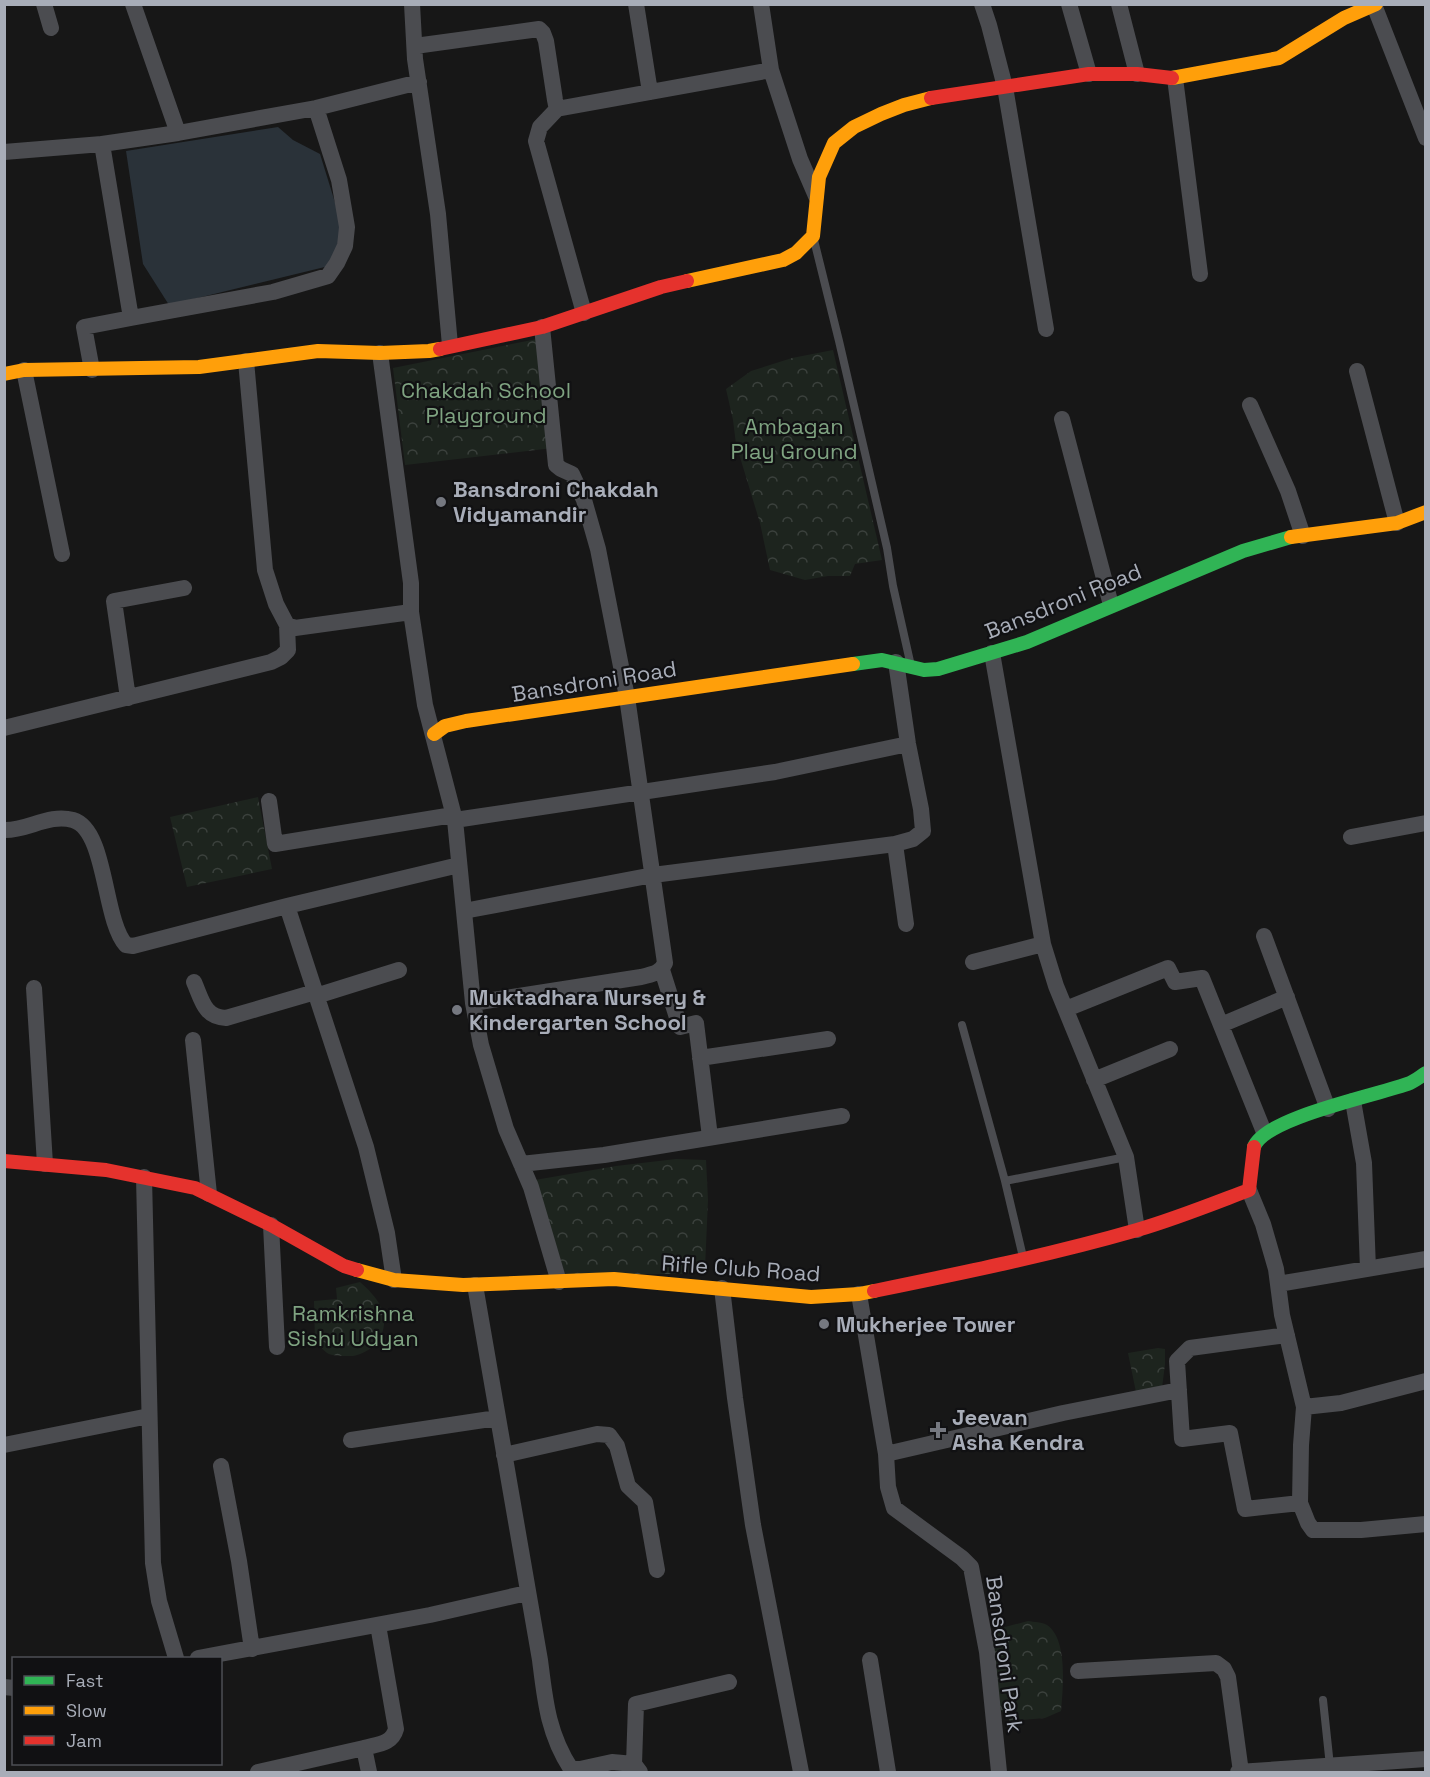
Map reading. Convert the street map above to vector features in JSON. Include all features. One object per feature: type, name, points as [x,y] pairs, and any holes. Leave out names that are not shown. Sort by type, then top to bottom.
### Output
[{"type":"street","points":[[44,4],[51,28]]},
{"type":"street","points":[[133,4],[178,134]]},
{"type":"street","points":[[412,4],[418,82],[438,214],[450,345]]},
{"type":"street","points":[[636,4],[650,92]]},
{"type":"street","points":[[761,4],[771,70],[800,159],[817,200]]},
{"type":"street","points":[[982,4],[1005,87],[1046,329]]},
{"type":"street","points":[[1069,4],[1089,74]]},
{"type":"street","points":[[1119,4],[1137,74]]},
{"type":"street","points":[[4,374],[24,370],[199,367],[318,351],[380,353],[429,351],[542,327],[661,288],[783,260],[796,253],[813,236],[819,177],[834,143],[854,127],[904,105],[936,97],[1089,74],[1137,74],[1175,78],[1279,58],[1344,18],[1375,5],[1425,138]]},
{"type":"street","points":[[415,46],[539,29],[546,41],[555,100],[559,107]]},
{"type":"street","points":[[559,107],[771,70]]},
{"type":"street","points":[[1175,78],[1200,274]]},
{"type":"street","points":[[4,152],[102,144],[178,134],[316,108],[418,82]]},
{"type":"street","points":[[559,107],[540,127],[536,141],[584,313]]},
{"type":"street","points":[[92,370],[84,327],[273,292],[328,276],[345,246],[347,227],[339,180],[316,108]]},
{"type":"street","points":[[102,144],[131,318]]},
{"type":"street","points":[[473,1003],[641,977],[657,973],[662,970],[665,963],[627,697],[597,549],[584,500],[572,474],[556,465],[542,327]]},
{"type":"street","points":[[380,353],[411,583],[411,612],[425,705],[454,817],[473,1003],[481,1045],[502,1119],[531,1186],[559,1282]]},
{"type":"street","points":[[4,728],[271,662],[288,650],[287,625],[276,604],[266,570],[246,361]]},
{"type":"street","points":[[24,370],[62,554]]},
{"type":"street","points":[[1357,370],[1397,524]]},
{"type":"street","points":[[1250,405],[1288,491],[1303,536]]},
{"type":"street","points":[[1062,419],[1111,605]]},
{"type":"street","name":"Bansdroni Road","points":[[434,734],[446,725],[466,721],[882,660],[924,670],[938,669],[1027,642],[1244,550],[1292,537],[1397,524],[1423,517]]},
{"type":"street","points":[[128,698],[114,601],[184,588]]},
{"type":"street","points":[[287,625],[295,628],[411,612]]},
{"type":"street","points":[[992,652],[1042,944],[1126,1157],[1137,1230]]},
{"type":"street","points":[[464,911],[653,875],[913,840],[922,831],[921,808],[908,744],[904,664]]},
{"type":"street","points":[[269,801],[274,844],[775,771],[908,744]]},
{"type":"street","points":[[4,830],[59,818],[72,819],[82,824],[90,835],[117,931],[126,945],[144,944],[287,906],[459,865]]},
{"type":"street","points":[[1351,837],[1425,823]]},
{"type":"street","points":[[895,844],[906,924]]},
{"type":"street","points":[[287,906],[366,1147],[387,1233],[394,1280]]},
{"type":"street","points":[[1264,936],[1328,1109]]},
{"type":"street","points":[[973,962],[1042,944]]},
{"type":"street","points":[[1066,1009],[1168,968],[1174,982],[1202,978],[1264,1132]]},
{"type":"street","points":[[194,982],[208,1012],[216,1018],[226,1018],[399,970]]},
{"type":"street","points":[[662,970],[680,1027],[696,1023],[710,1137]]},
{"type":"street","points":[[34,988],[45,1164]]},
{"type":"street","points":[[1221,1025],[1287,997]]},
{"type":"street","points":[[700,1058],[828,1039]]},
{"type":"street","points":[[193,1040],[209,1194]]},
{"type":"street","points":[[1094,1080],[1170,1049]]},
{"type":"street","points":[[1425,1073],[1412,1082],[1288,1121],[1264,1132],[1257,1139],[1249,1190],[1263,1224],[1276,1269],[1287,1335],[1304,1407],[1300,1503],[1308,1522],[1313,1530],[1361,1530],[1425,1524]]},
{"type":"street","points":[[1353,1101],[1364,1163],[1368,1269]]},
{"type":"street","points":[[521,1164],[604,1155],[842,1116]]},
{"type":"street","name":"Rifle Club Road","points":[[4,1161],[106,1170],[195,1188],[271,1225],[344,1266],[394,1280],[475,1285],[614,1279],[811,1297],[859,1294],[974,1271],[1137,1230],[1249,1190]]},
{"type":"street","points":[[144,1177],[153,1563],[159,1601],[175,1657]]},
{"type":"street","points":[[271,1225],[277,1347]]},
{"type":"street","points":[[1278,1284],[1425,1259]]},
{"type":"street","points":[[475,1285],[540,1660],[547,1715],[560,1752],[571,1769],[612,1762],[637,1768],[636,1704],[729,1682]]},
{"type":"street","points":[[722,1288],[753,1525],[801,1773]]},
{"type":"street","name":"Bansdroni Park","points":[[859,1294],[869,1365],[886,1454],[888,1487],[894,1508],[962,1558],[971,1568],[987,1652],[999,1773]]},
{"type":"street","points":[[1287,1335],[1190,1348],[1178,1361],[1182,1439],[1230,1433],[1245,1509],[1300,1503]]},
{"type":"street","points":[[1304,1407],[1341,1403],[1425,1381]]},
{"type":"street","points":[[886,1454],[1063,1413],[1179,1390]]},
{"type":"street","points":[[4,1445],[149,1416]]},
{"type":"street","points":[[351,1440],[497,1418]]},
{"type":"street","points":[[504,1455],[597,1434],[609,1435],[617,1446],[628,1486],[645,1502],[657,1570]]},
{"type":"street","points":[[221,1466],[239,1561],[252,1649]]},
{"type":"street","points":[[209,1657],[378,1625],[527,1593]]},
{"type":"street","points":[[258,1773],[388,1742],[394,1737],[396,1729],[378,1625]]},
{"type":"street","points":[[870,1660],[888,1773]]},
{"type":"street","points":[[1078,1671],[1216,1663],[1224,1669],[1228,1677],[1239,1772],[1425,1759]]},
{"type":"street","points":[[364,1748],[369,1773]]},
{"type":"lane","points":[[813,236],[887,548],[904,664]]},
{"type":"lane","points":[[962,1025],[1005,1181],[1023,1258]]},
{"type":"lane","points":[[1005,1181],[1126,1157]]},
{"type":"lane","points":[[1323,1700],[1330,1766]]},
{"type":"green space","name":"Chakdah School Playground","points":[[542,338],[553,448],[405,465],[393,368]]},
{"type":"green space","name":"Ambagan Play Ground","points":[[833,350],[882,560],[855,564],[850,576],[828,576],[805,580],[770,570],[760,523],[736,444],[726,389],[751,371],[792,358]]},
{"type":"green space","points":[[258,797],[272,869],[187,887],[170,817]]},
{"type":"green space","points":[[676,1159],[706,1160],[708,1200],[705,1268],[683,1274],[565,1274],[535,1180],[616,1166]]},
{"type":"green space","name":"Ramkrishna Sishu Udyan","points":[[360,1282],[372,1293],[381,1307],[384,1316],[383,1332],[375,1345],[361,1354],[337,1356],[329,1354],[315,1341],[314,1301],[337,1299],[336,1288]]},
{"type":"green space","points":[[1165,1349],[1162,1388],[1136,1392],[1128,1353]]},
{"type":"green space","points":[[1028,1621],[1047,1625],[1054,1632],[1058,1641],[1063,1665],[1061,1711],[1045,1718],[1010,1721],[1000,1709],[992,1636],[1005,1627]]},
{"type":"shaded area","points":[[278,127],[293,140],[320,154],[342,225],[333,265],[169,305],[143,264],[126,151]]},
{"type":"traffic: fast","points":[[853,664],[882,660],[924,670],[938,669],[1027,642],[1243,551],[1291,537]]},
{"type":"traffic: fast","points":[[1254,1147],[1263,1136],[1279,1126],[1324,1108],[1410,1083],[1426,1073]]},
{"type":"traffic: slow","points":[[1172,78],[1279,58],[1344,18],[1376,4]]},
{"type":"traffic: slow","points":[[687,281],[783,260],[796,253],[813,236],[819,177],[834,143],[854,127],[881,114],[931,98]]},
{"type":"traffic: slow","points":[[4,374],[24,370],[199,367],[318,351],[380,353],[440,349]]},
{"type":"traffic: slow","points":[[1291,537],[1397,523],[1426,512]]},
{"type":"traffic: slow","points":[[434,734],[445,726],[466,721],[853,664]]},
{"type":"traffic: slow","points":[[357,1270],[394,1280],[463,1285],[614,1279],[811,1297],[874,1291]]},
{"type":"traffic: jam","points":[[931,98],[1089,74],[1137,74],[1172,78]]},
{"type":"traffic: jam","points":[[440,349],[542,327],[661,287],[687,281]]},
{"type":"traffic: jam","points":[[874,1291],[1072,1248],[1151,1226],[1207,1206],[1249,1190],[1254,1147]]},
{"type":"traffic: jam","points":[[4,1161],[106,1170],[195,1188],[271,1225],[344,1266],[357,1270]]},
{"type":"place","name":"Bansdroni Chakdah Vidyamandir","points":[[441,502]]},
{"type":"place","name":"Muktadhara Nursery & Kindergarten School","points":[[457,1010]]},
{"type":"place","name":"Mukherjee Tower","points":[[824,1324]]},
{"type":"place","name":"Jeevan Asha Kendra","points":[[938,1430]]}]
